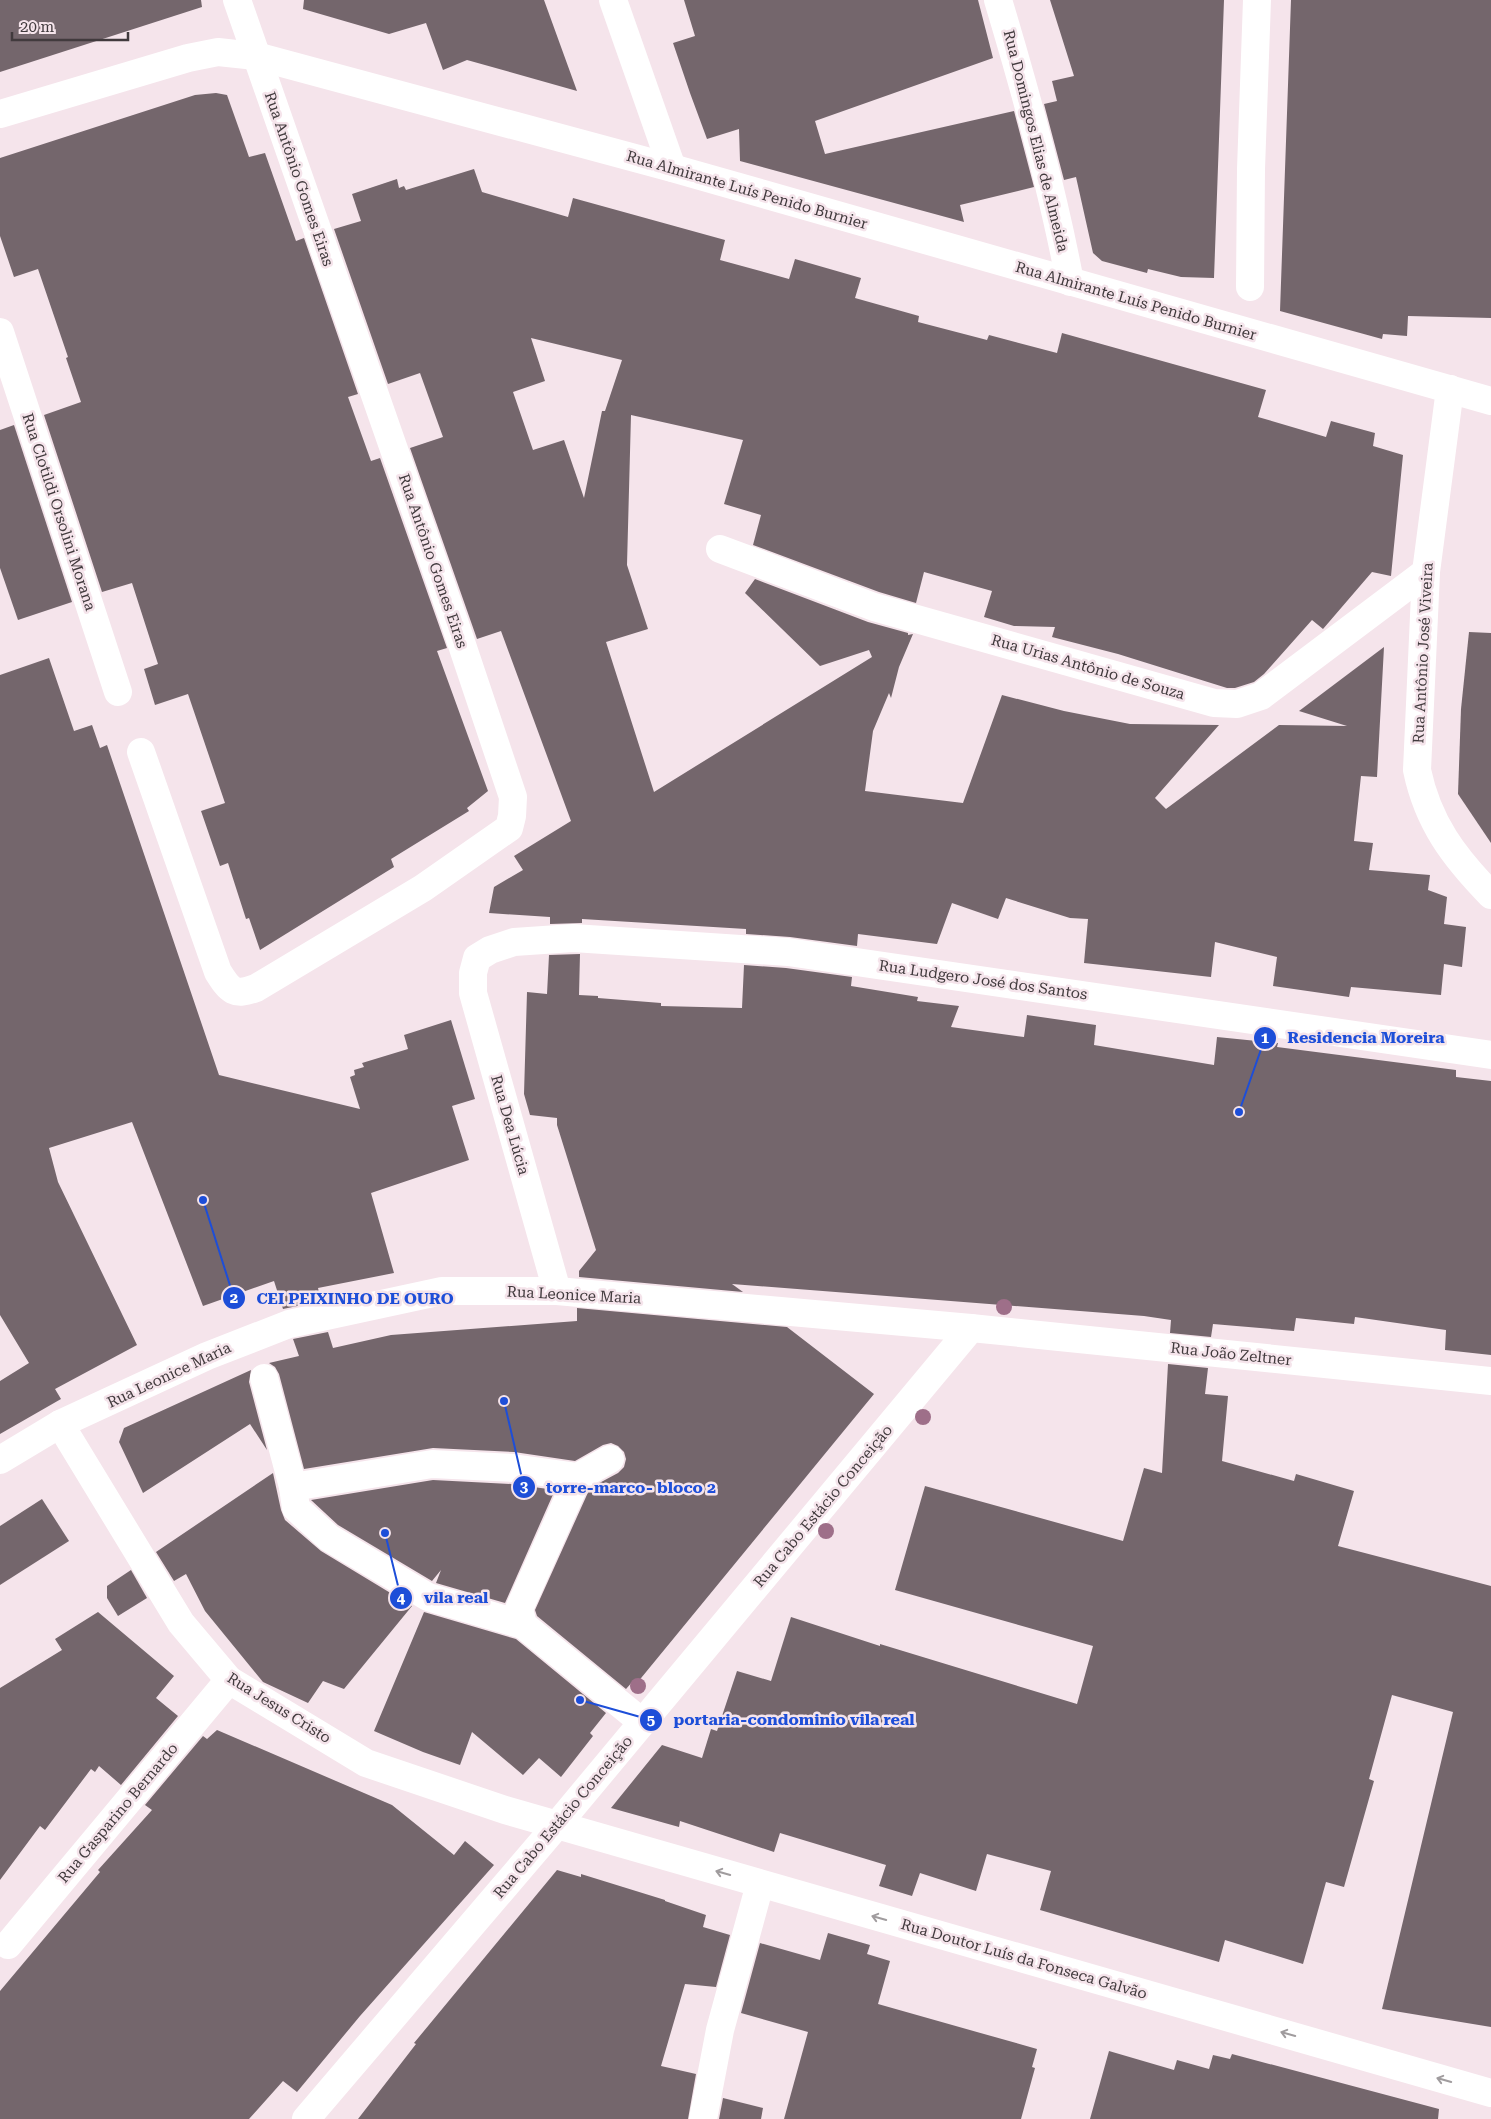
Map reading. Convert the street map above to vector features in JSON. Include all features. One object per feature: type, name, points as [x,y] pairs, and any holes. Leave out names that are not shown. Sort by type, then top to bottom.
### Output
[{"type":"street","name":"Rua Antônio Gomes Eiras","points":[[141,752],[218,972],[226,986],[234,992],[242,993],[263,984],[423,888],[509,828],[513,809],[513,797],[458,633],[237,0]]},
{"type":"street","points":[[613,0],[672,168]]},
{"type":"street","name":"Rua Domingos Elias de Almeida","points":[[998,0],[1032,115],[1058,217],[1070,282]]},
{"type":"street","points":[[1250,287],[1251,169],[1257,0]]},
{"type":"street","name":"Rua Almirante Luís Penido Burnier","points":[[0,114],[188,58],[218,52],[256,56],[672,168],[1070,282],[1490,399]]},
{"type":"street","name":"Rua Clotildi Orsolini Morana","points":[[0,332],[118,692]]},
{"type":"street","name":"Rua Antônio José Viveira","points":[[1450,389],[1426,572],[1417,770],[1422,794],[1438,830],[1457,857],[1491,895]]},
{"type":"street","name":"Rua Urias Antônio de Souza","points":[[720,549],[874,607],[1214,703],[1237,704],[1261,696],[1426,572]]},
{"type":"street","name":"Rua Ludgero José dos Santos","points":[[477,958],[490,950],[514,942],[573,938],[788,952],[1491,1055]]},
{"type":"street","name":"Rua Dea Lúcia","points":[[477,958],[473,973],[473,993],[477,1012],[557,1291]]},
{"type":"street","name":"Rua Leonice Maria","points":[[0,1460],[60,1424],[208,1356],[289,1324],[442,1291],[557,1291],[971,1328]]},
{"type":"street","name":"Rua João Zeltner","points":[[971,1328],[1491,1381]]},
{"type":"street","name":"Rua Cabo Estácio Conceição","points":[[306,2119],[557,1824],[971,1328]]},
{"type":"street","points":[[264,1378],[293,1487],[296,1508],[329,1538],[428,1597],[523,1625],[642,1722]]},
{"type":"street","name":"Rua Jesus Cristo","points":[[60,1424],[181,1623],[229,1680],[366,1763],[505,1810],[557,1824]]},
{"type":"street","points":[[523,1625],[519,1609],[578,1477],[610,1459]]},
{"type":"street","points":[[293,1487],[432,1464],[513,1468],[578,1477]]},
{"type":"street","name":"Rua Gasparino Bernardo","points":[[8,1945],[229,1680]]},
{"type":"street","name":"Rua Doutor Luís da Fonseca Galvão","points":[[557,1824],[1491,2093]]},
{"type":"street","points":[[704,2119],[720,2030],[760,1884]]},
{"type":"building","points":[[0,0],[201,0],[202,7],[0,72]]},
{"type":"building","points":[[304,0],[544,0],[577,91],[467,60],[443,70],[426,23],[389,34],[303,9]]},
{"type":"building","points":[[684,0],[978,0],[993,58],[815,121],[825,154],[1014,111],[1034,187],[960,205],[964,222],[740,161],[739,129],[707,139],[690,93],[673,43],[695,36]]},
{"type":"building","points":[[1050,0],[1224,0],[1214,278],[1181,277],[1148,269],[1147,273],[1102,261],[1093,253],[1076,177],[1064,180],[1044,104],[1057,101],[1052,81],[1074,76]]},
{"type":"building","points":[[1291,0],[1491,0],[1491,318],[1408,316],[1407,336],[1383,334],[1382,339],[1280,311]]},
{"type":"building","points":[[216,93],[227,95],[249,157],[265,153],[296,241],[304,238],[358,394],[348,397],[371,461],[380,458],[447,648],[437,651],[488,791],[467,808],[469,811],[391,859],[394,867],[260,950],[249,918],[246,919],[228,863],[220,866],[201,811],[225,803],[188,694],[155,705],[144,669],[158,664],[132,583],[102,592],[44,415],[81,402],[38,269],[14,277],[0,236],[0,158],[195,95]]},
{"type":"building","points":[[474,169],[482,192],[568,217],[573,198],[725,240],[720,260],[789,279],[795,259],[861,278],[855,298],[919,316],[918,322],[987,340],[989,335],[1057,353],[1062,333],[1266,390],[1258,417],[1326,437],[1331,421],[1375,433],[1373,446],[1403,455],[1391,576],[1372,572],[1323,629],[1312,620],[1264,674],[1254,682],[1235,688],[1227,688],[1118,654],[1052,637],[1055,627],[1014,626],[984,617],[992,591],[924,572],[916,603],[879,592],[753,545],[761,515],[724,504],[743,440],[631,415],[627,565],[648,629],[606,642],[654,792],[872,657],[869,650],[820,666],[745,593],[755,579],[868,622],[908,633],[908,635],[913,634],[899,667],[891,698],[889,693],[873,731],[865,791],[963,803],[1002,695],[1064,711],[1130,724],[1219,725],[1155,798],[1166,809],[1279,725],[1347,726],[1299,711],[1384,647],[1377,777],[1361,776],[1354,841],[1373,843],[1369,870],[1430,875],[1428,890],[1447,897],[1444,924],[1466,927],[1462,967],[1444,964],[1441,995],[1351,987],[1349,997],[1273,986],[1277,957],[1215,942],[1211,977],[1084,963],[1088,919],[1070,918],[1006,898],[998,919],[952,903],[937,944],[858,934],[857,946],[790,937],[746,934],[746,929],[582,919],[582,923],[550,924],[550,917],[489,913],[494,887],[523,870],[514,856],[571,821],[501,631],[477,639],[410,448],[443,437],[420,373],[388,384],[334,229],[361,221],[352,194],[397,179],[399,188],[404,186],[406,190]],"holes":[[[531,338],[622,360],[605,411],[602,411],[584,498],[564,440],[533,450],[513,392],[545,381]]]},
{"type":"building","points":[[14,425],[72,602],[18,620],[0,568],[0,430]]},
{"type":"building","points":[[1469,632],[1491,633],[1491,843],[1458,794],[1461,709]]},
{"type":"building","points":[[49,658],[74,731],[92,725],[100,748],[107,745],[219,1075],[360,1109],[350,1077],[355,1075],[354,1070],[364,1067],[362,1063],[408,1049],[404,1035],[451,1020],[475,1099],[452,1106],[469,1160],[371,1193],[394,1273],[318,1288],[321,1301],[283,1309],[274,1281],[203,1306],[132,1122],[49,1148],[58,1182],[137,1345],[55,1389],[61,1399],[0,1434],[0,1381],[29,1363],[0,1315],[0,675]]},
{"type":"building","points":[[580,954],[579,995],[598,996],[598,998],[661,1003],[661,1006],[742,1008],[744,965],[786,968],[852,977],[851,986],[918,997],[917,1001],[959,1006],[951,1027],[1024,1037],[1027,1015],[1096,1025],[1094,1045],[1214,1065],[1217,1037],[1278,1043],[1277,1047],[1456,1070],[1456,1077],[1491,1081],[1491,1355],[1445,1350],[1446,1330],[1355,1317],[1354,1324],[1296,1318],[1294,1331],[1213,1324],[1211,1337],[1170,1333],[1171,1320],[1144,1316],[732,1284],[743,1292],[579,1277],[579,1271],[596,1250],[557,1125],[557,1118],[530,1115],[524,1094],[527,992],[547,994],[549,955]]},
{"type":"building","points":[[577,1308],[787,1327],[874,1394],[637,1683],[634,1680],[626,1689],[537,1616],[535,1610],[590,1488],[618,1473],[624,1467],[626,1459],[624,1452],[618,1446],[611,1443],[603,1445],[575,1461],[514,1452],[433,1448],[304,1469],[279,1374],[275,1367],[269,1363],[299,1356],[293,1339],[328,1332],[333,1348],[391,1335],[577,1321]]},
{"type":"building","points":[[1168,1364],[1208,1368],[1205,1394],[1228,1396],[1222,1461],[1294,1481],[1296,1474],[1354,1491],[1338,1546],[1491,1586],[1491,2027],[1382,2009],[1453,1712],[1392,1695],[1369,1779],[1374,1781],[1344,1887],[1326,1882],[1303,1964],[1225,1940],[1219,1962],[1040,1910],[1051,1871],[987,1854],[976,1891],[920,1873],[912,1896],[879,1886],[886,1865],[780,1833],[774,1852],[680,1821],[679,1827],[611,1808],[662,1745],[702,1758],[711,1729],[717,1731],[737,1671],[771,1681],[791,1617],[880,1646],[880,1644],[1077,1704],[1093,1646],[895,1590],[925,1486],[1123,1541],[1144,1468],[1162,1473]]},
{"type":"building","points":[[251,1370],[249,1382],[267,1450],[250,1424],[143,1493],[119,1442],[124,1428]]},
{"type":"building","points":[[273,1473],[285,1520],[321,1551],[412,1606],[344,1689],[323,1681],[308,1703],[263,1682],[205,1611],[186,1574],[174,1581],[156,1552]]},
{"type":"building","points":[[433,1480],[512,1484],[555,1490],[505,1603],[436,1583],[441,1570],[432,1581],[338,1525],[311,1500]]},
{"type":"building","points":[[42,1499],[69,1541],[0,1585],[0,1526]]},
{"type":"building","points":[[131,1570],[147,1598],[118,1616],[107,1598],[107,1586]]},
{"type":"building","points":[[98,1612],[174,1676],[156,1698],[178,1716],[121,1785],[99,1766],[95,1772],[91,1769],[45,1830],[40,1826],[0,1880],[0,1688],[62,1650],[55,1639]]},
{"type":"building","points":[[424,1612],[516,1639],[606,1713],[590,1733],[593,1736],[561,1777],[539,1758],[523,1775],[472,1732],[460,1765],[423,1752],[374,1731]]},
{"type":"building","points":[[217,1730],[392,1805],[454,1855],[465,1841],[494,1865],[360,2016],[297,2092],[283,2081],[249,2119],[0,2119],[0,1991],[100,1872],[98,1870],[152,1810],[145,1805],[203,1736],[207,1739]]},
{"type":"building","points":[[557,1870],[581,1877],[581,1874],[706,1915],[703,1927],[730,1935],[716,1987],[685,1984],[661,2066],[696,2074],[688,2119],[358,2119],[416,2044],[414,2043]]},
{"type":"building","points":[[828,1933],[870,1945],[867,1954],[890,1961],[878,2004],[1037,2049],[1032,2067],[1035,2068],[1021,2119],[784,2119],[808,2032],[741,2013],[760,1943],[820,1960]]},
{"type":"building","points":[[1109,2051],[1174,2070],[1177,2060],[1209,2069],[1213,2055],[1230,2059],[1232,2054],[1439,2109],[1438,2119],[1090,2119]]},
{"type":"building","points":[[723,2098],[763,2108],[761,2119],[719,2119]]},
{"type":"place","name":"Residencia Moreira","points":[[1239,1112]]},
{"type":"place","name":"CEI PEIXINHO DE OURO","points":[[203,1200]]},
{"type":"place","name":"torre-marco- bloco 2","points":[[504,1401]]},
{"type":"place","name":"vila real","points":[[385,1533]]},
{"type":"place","name":"portaria-condominio vila real","points":[[580,1700]]}]
